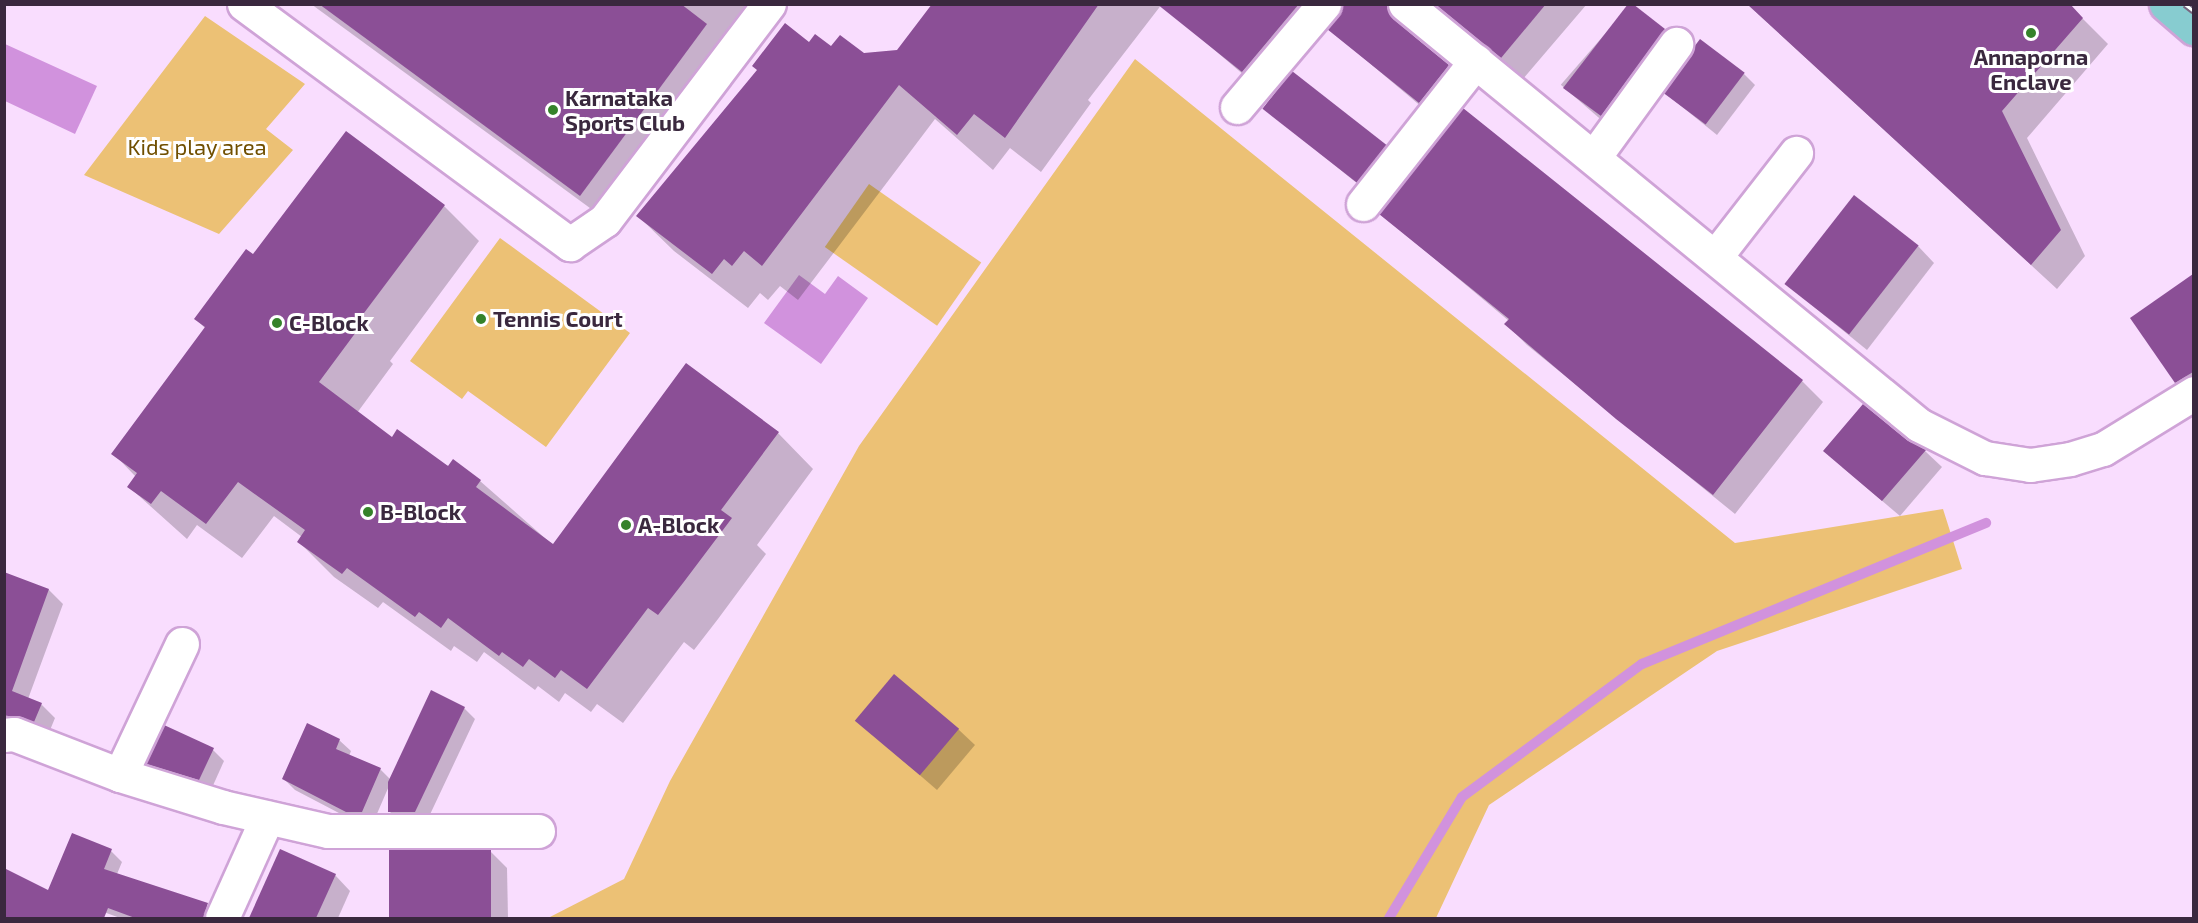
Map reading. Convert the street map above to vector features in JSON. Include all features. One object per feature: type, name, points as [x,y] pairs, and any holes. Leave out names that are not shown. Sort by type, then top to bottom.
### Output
[{"type":"main road","points":[[2166,4],[2193,28]]},
{"type":"street","points":[[244,4],[570,244],[605,220],[769,4]]},
{"type":"street","points":[[1237,107],[1324,4]]},
{"type":"street","points":[[1405,4],[1919,425],[1985,458],[2030,465],[2070,459],[2103,449],[2193,393]]},
{"type":"street","points":[[1594,157],[1676,44]]},
{"type":"street","points":[[1364,204],[1476,61]]},
{"type":"street","points":[[1715,257],[1796,153]]},
{"type":"street","points":[[120,775],[182,644]]},
{"type":"street","points":[[4,735],[14,734],[120,775],[267,818],[328,831],[538,831]]},
{"type":"street","points":[[222,918],[267,818]]},
{"type":"green space","name":"Kids play area","points":[[205,16],[305,84],[266,129],[293,150],[219,234],[84,175]]},
{"type":"green space","points":[[1135,59],[1735,543],[1943,509],[1962,569],[1717,651],[1489,805],[1436,918],[548,918],[624,879],[670,781],[859,446]]},
{"type":"green space","points":[[869,184],[981,263],[937,326],[825,247]]},
{"type":"green space","points":[[500,238],[630,333],[546,447],[468,391],[462,399],[410,361]]},
{"type":"shaded area","points":[[5,44],[97,86],[75,134],[5,101]]},
{"type":"shaded area","points":[[799,275],[825,294],[838,276],[868,298],[821,364],[764,323]]},
{"type":"building","name":"Karnataka Sports Club","points":[[319,4],[681,4],[707,24],[580,196]]},
{"type":"building","points":[[932,4],[1099,4],[1005,138],[974,114],[957,135],[899,85],[762,266],[744,251],[732,266],[724,259],[712,274],[636,216],[757,70],[752,66],[785,23],[809,42],[815,34],[831,46],[840,35],[864,53],[897,50]]},
{"type":"building","points":[[1157,4],[1299,4],[1242,72]]},
{"type":"building","points":[[1342,4],[1387,4],[1393,19],[1449,65],[1419,103],[1327,29]]},
{"type":"building","points":[[1435,4],[1546,4],[1501,58]]},
{"type":"building","points":[[1628,4],[1633,4],[1665,29],[1601,116],[1563,88]]},
{"type":"building","points":[[1747,4],[2070,4],[2083,18],[2002,111],[2061,230],[2031,265]]},
{"type":"building","points":[[1700,39],[1745,73],[1706,125],[1661,91]]},
{"type":"building","points":[[1292,71],[1387,145],[1357,183],[1262,109]]},
{"type":"building","points":[[1463,108],[1803,380],[1713,495],[1616,419],[1504,324],[1509,319],[1379,214]]},
{"type":"building","points":[[346,131],[445,205],[355,325],[359,328],[319,382],[392,437],[397,429],[448,466],[453,459],[481,480],[476,487],[553,544],[686,363],[779,432],[721,510],[732,518],[658,615],[648,608],[587,689],[561,670],[555,678],[529,659],[523,667],[502,652],[499,656],[448,618],[441,628],[419,612],[415,617],[347,568],[342,574],[297,542],[305,530],[238,482],[206,524],[161,491],[151,504],[127,487],[137,473],[111,454],[205,327],[194,319],[246,249],[253,254]]},
{"type":"building","points":[[1854,195],[1919,245],[1849,335],[1784,284]]},
{"type":"building","points":[[2193,274],[2193,372],[2175,383],[2130,318]]},
{"type":"building","points":[[1863,404],[1907,440],[1926,450],[1882,501],[1823,451]]},
{"type":"building","points":[[4,572],[49,589],[12,691],[42,703],[34,722],[4,715]]},
{"type":"building","points":[[894,674],[959,729],[920,775],[855,721]]},
{"type":"building","points":[[431,690],[465,707],[415,812],[388,812],[388,782]]},
{"type":"building","points":[[307,723],[340,739],[336,749],[381,768],[362,812],[346,812],[282,779]]},
{"type":"building","points":[[164,725],[214,748],[199,780],[146,764]]},
{"type":"building","points":[[72,833],[112,849],[104,869],[208,903],[203,918],[135,918],[108,908],[104,918],[4,918],[4,868],[48,890]]},
{"type":"building","points":[[280,849],[336,874],[316,918],[249,918]]},
{"type":"building","points":[[389,850],[491,850],[491,918],[389,918]]},
{"type":"waterway","points":[[1389,918],[1462,797],[1642,664],[1986,523]]},
{"type":"railway","points":[[2185,4],[2194,11]]},
{"type":"place","name":"Annaporna Enclave","points":[[2031,33]]},
{"type":"place","name":"Karnataka Sports Club","points":[[553,110]]},
{"type":"place","name":"Tennis Court","points":[[481,319]]},
{"type":"place","name":"C-Block","points":[[277,323]]},
{"type":"place","name":"B-Block","points":[[368,512]]},
{"type":"place","name":"A-Block","points":[[626,525]]}]
